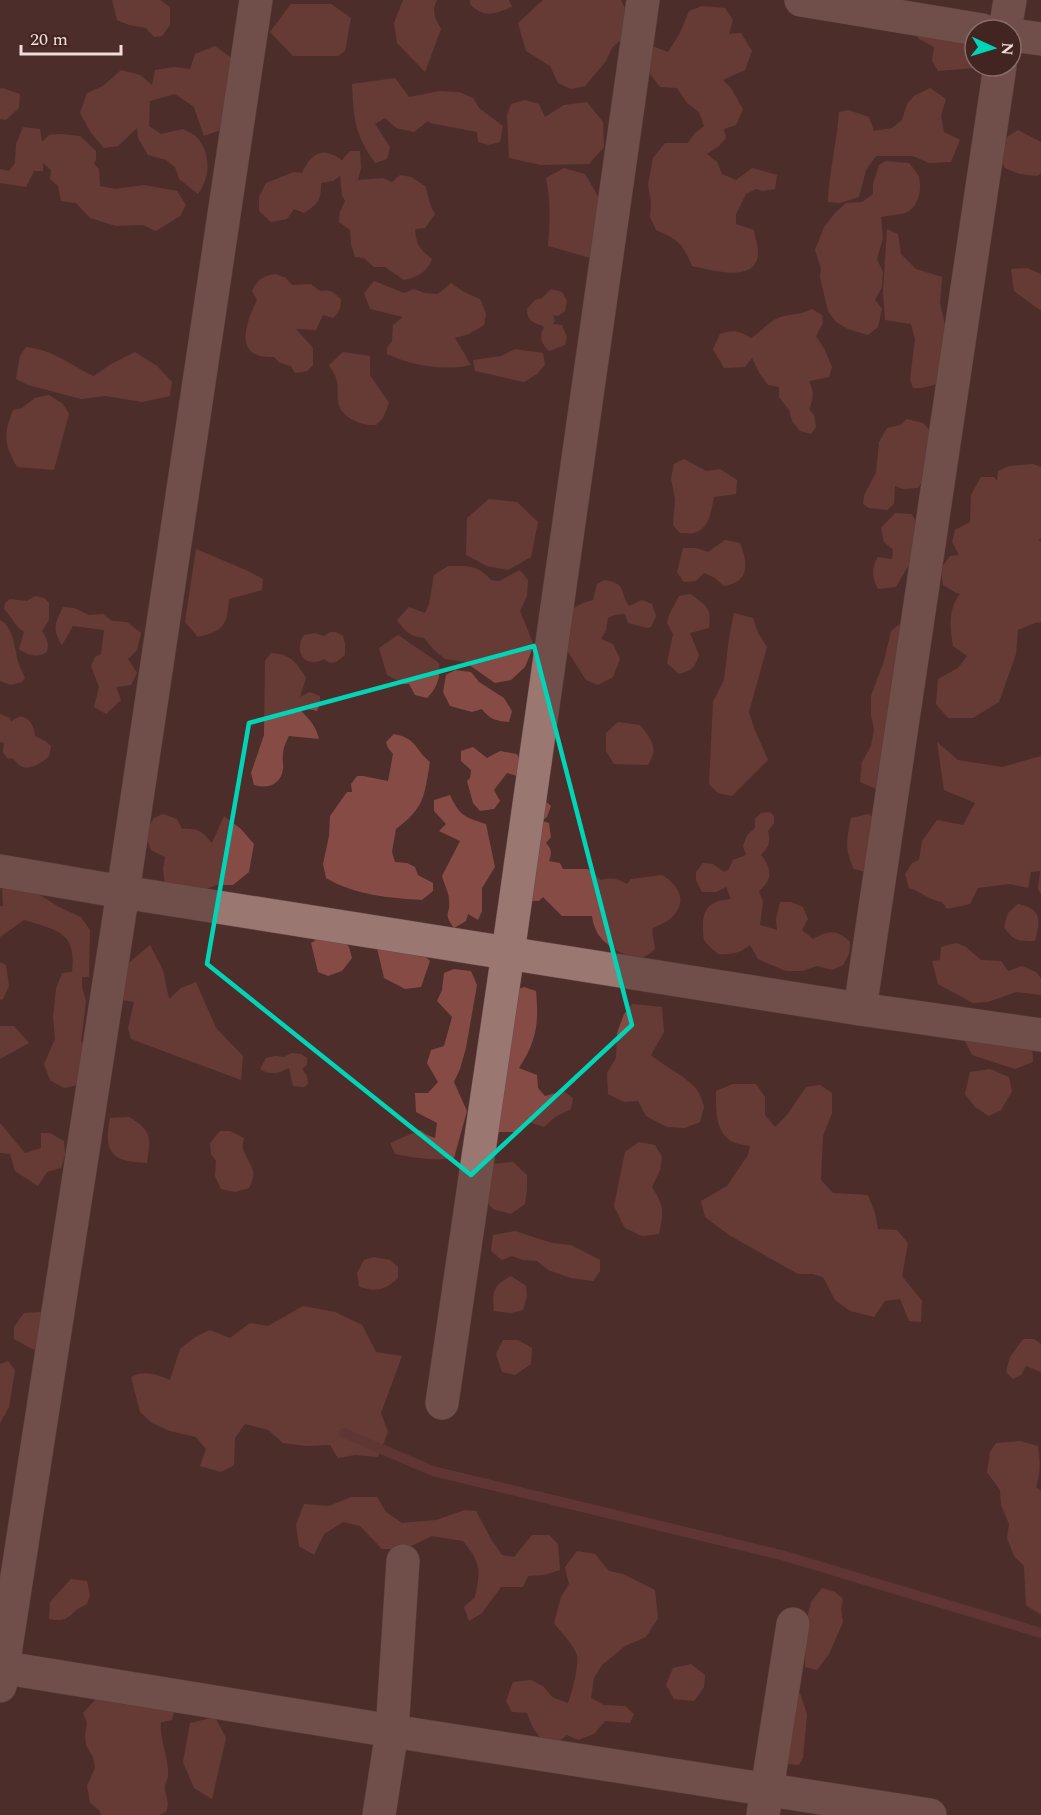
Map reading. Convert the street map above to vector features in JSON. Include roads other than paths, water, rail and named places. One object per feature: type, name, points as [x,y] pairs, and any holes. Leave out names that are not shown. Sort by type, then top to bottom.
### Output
[{"type":"street","points":[[256,0],[123,892],[1,1674],[392,1731],[765,1802],[930,1815]]},
{"type":"street","points":[[442,1403],[643,0]]},
{"type":"street","points":[[801,0],[963,27]]},
{"type":"street","points":[[1007,18],[1010,0]]},
{"type":"street","points":[[1023,37],[1041,39]]},
{"type":"street","points":[[860,1009],[998,78]]},
{"type":"street","points":[[0,871],[860,1009],[1041,1035]]},
{"type":"street","points":[[379,1815],[392,1731],[403,1561]]},
{"type":"street","points":[[765,1802],[793,1624]]},
{"type":"waterway","points":[[344,1433],[433,1471],[785,1556],[1041,1633]]}]
